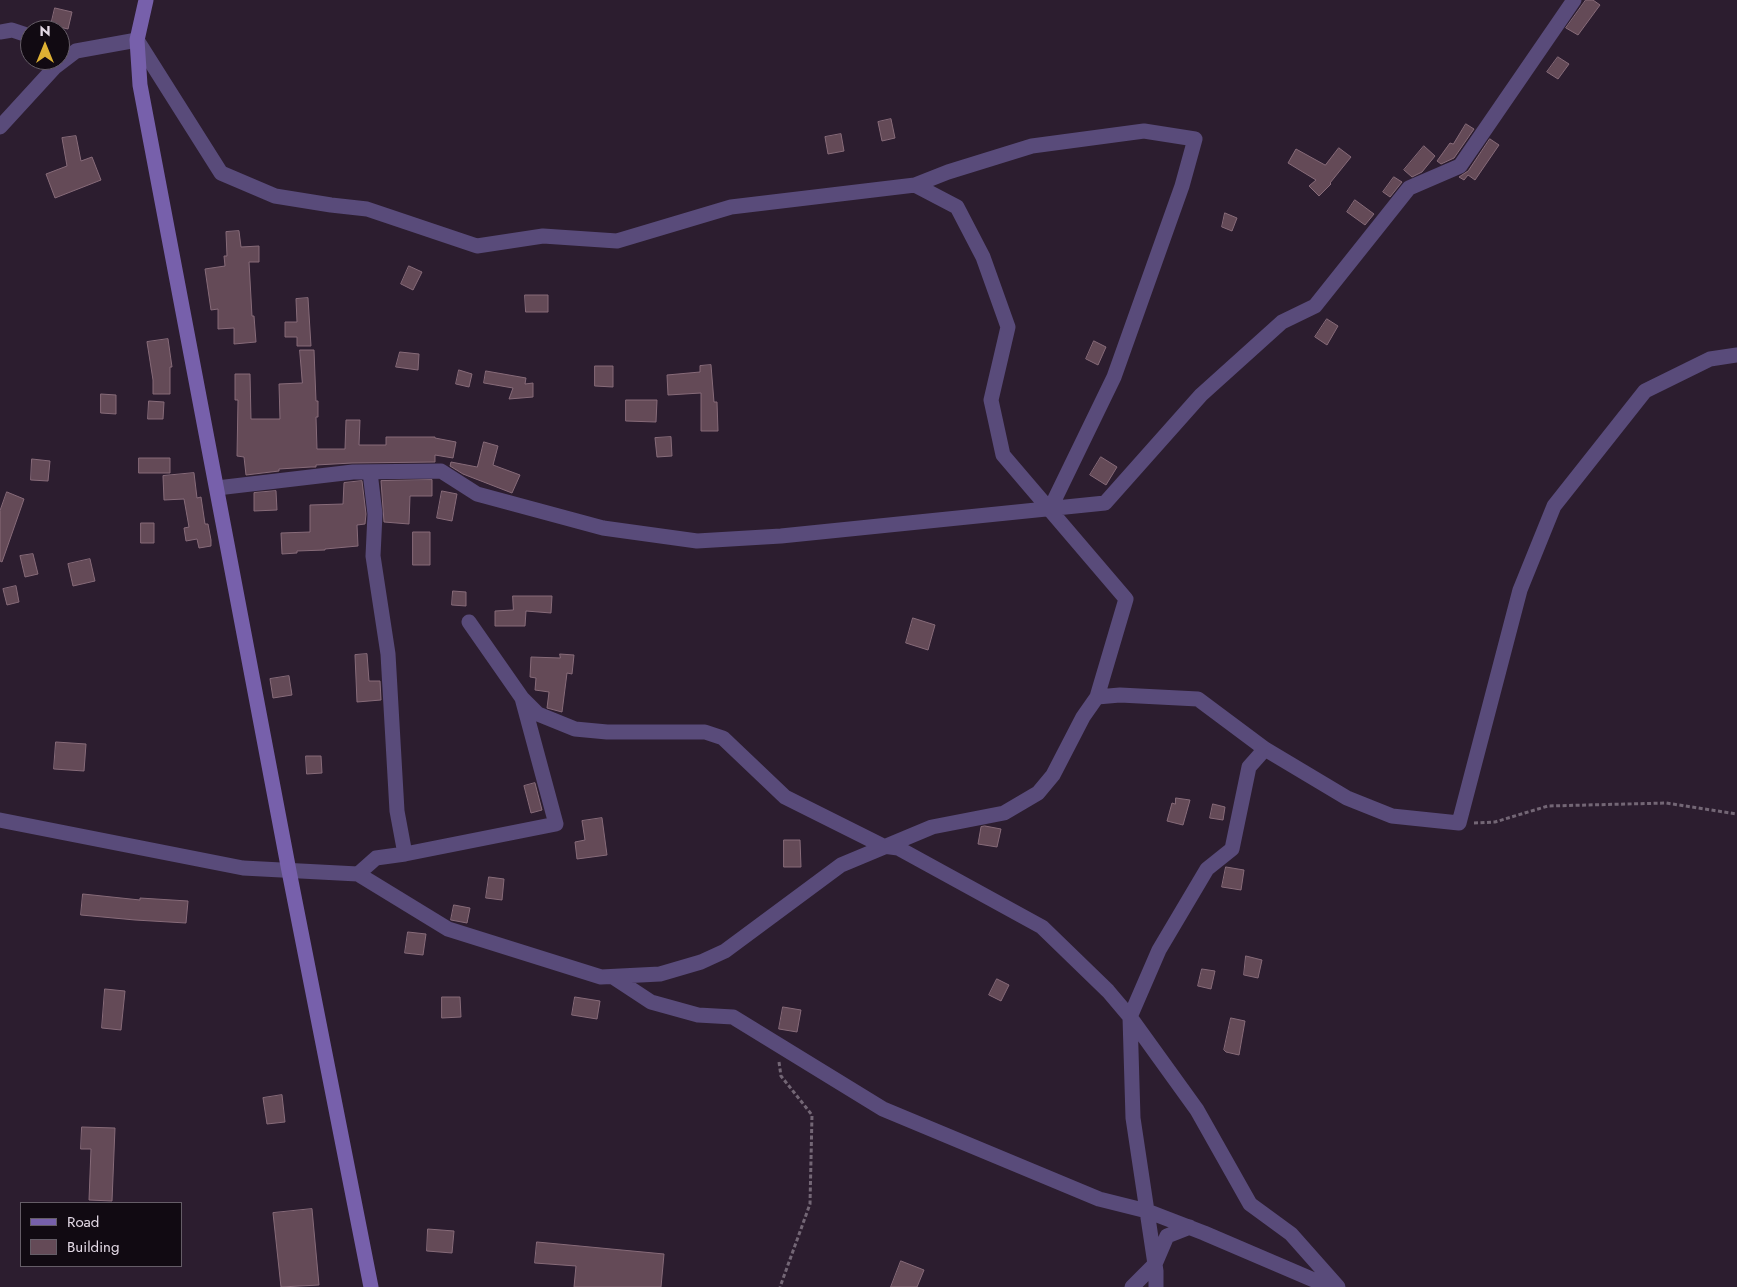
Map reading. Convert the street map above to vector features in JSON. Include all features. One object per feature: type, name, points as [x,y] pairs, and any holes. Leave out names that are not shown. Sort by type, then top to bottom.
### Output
[{"type":"main road","points":[[146,0],[137,40],[140,85],[289,871],[371,1287]]},
{"type":"street","points":[[217,488],[353,472],[441,471],[476,494],[603,528],[697,542],[780,536],[1105,503],[1201,395],[1282,322],[1315,306],[1409,188],[1460,166],[1574,0]]},
{"type":"street","points":[[0,32],[12,30],[20,33]]},
{"type":"street","points":[[0,127],[55,67],[76,51],[137,40],[221,173],[276,196],[331,205],[367,208],[476,246],[543,236],[617,241],[731,207],[915,185],[948,172],[1032,146],[1144,131],[1195,139],[1182,186],[1114,377],[1050,509]]},
{"type":"street","points":[[70,49],[76,51]]},
{"type":"street","points":[[0,820],[243,868],[358,874],[448,929],[601,977],[614,977],[660,974],[701,962],[725,951],[841,865],[932,827],[1004,813],[1038,793],[1053,775],[1083,717],[1096,698],[1126,599],[1003,455],[991,400],[1008,327],[983,256],[958,207],[915,185]]},
{"type":"street","points":[[1096,698],[1120,695],[1198,699],[1265,749],[1347,798],[1392,816],[1459,823],[1520,590],[1554,506],[1644,390],[1710,359],[1737,355]]},
{"type":"street","points":[[370,472],[375,514],[373,556],[388,654],[397,812],[405,854]]},
{"type":"street","points":[[469,622],[522,698],[538,714],[575,728],[607,732],[704,732],[723,738],[785,797],[883,846],[898,848],[1042,927],[1108,991],[1130,1017],[1197,1110],[1250,1204],[1292,1234],[1338,1287]]},
{"type":"street","points":[[358,874],[376,858],[556,824],[522,698]]},
{"type":"street","points":[[1156,1287],[1155,1264],[1133,1118],[1130,1017],[1159,950],[1207,869],[1232,849],[1248,767],[1265,749]]},
{"type":"street","points":[[614,977],[651,1002],[698,1016],[733,1017],[882,1108],[1100,1198],[1147,1211],[1190,1227],[1330,1287]]},
{"type":"street","points":[[1132,1287],[1155,1264],[1167,1236],[1190,1227]]},
{"type":"path","points":[[1459,823],[1495,822],[1548,806],[1666,803],[1737,814]]},
{"type":"path","points":[[777,1044],[780,1076],[812,1115],[810,1204],[780,1287]]},
{"type":"building","points":[[1586,0],[1593,0],[1600,5],[1578,35],[1566,28]]},
{"type":"building","points":[[55,8],[72,12],[70,20],[52,20]]},
{"type":"building","points":[[1558,57],[1569,64],[1558,79],[1547,72]]},
{"type":"building","points":[[891,119],[895,138],[882,141],[878,122]]},
{"type":"building","points":[[1466,124],[1474,129],[1454,158],[1441,164],[1437,161],[1450,143],[1453,144]]},
{"type":"building","points":[[841,134],[844,151],[828,154],[825,137]]},
{"type":"building","points":[[76,136],[81,161],[92,157],[101,180],[55,198],[46,174],[67,166],[62,138]]},
{"type":"building","points":[[1490,139],[1499,145],[1475,180],[1468,175],[1464,180],[1459,177],[1468,171]]},
{"type":"building","points":[[1424,146],[1435,156],[1422,172],[1412,177],[1404,170]]},
{"type":"building","points":[[1339,148],[1351,157],[1331,184],[1319,196],[1309,186],[1316,180],[1288,163],[1296,149],[1325,165]]},
{"type":"building","points":[[1394,177],[1402,182],[1390,197],[1383,192]]},
{"type":"building","points":[[1355,200],[1374,214],[1365,225],[1347,212]]},
{"type":"building","points":[[1225,213],[1237,218],[1232,231],[1222,227]]},
{"type":"building","points":[[239,231],[241,247],[259,246],[259,262],[249,262],[252,316],[254,316],[256,342],[234,344],[234,328],[218,329],[218,309],[211,310],[205,269],[225,266],[224,256],[227,256],[226,232]]},
{"type":"building","points":[[409,266],[422,272],[413,290],[401,284]]},
{"type":"building","points":[[525,295],[548,295],[548,312],[526,312]]},
{"type":"building","points":[[308,298],[311,346],[297,346],[297,337],[285,337],[285,322],[297,322],[296,299]]},
{"type":"building","points":[[1327,319],[1338,326],[1327,345],[1315,337]]},
{"type":"building","points":[[168,339],[172,367],[170,367],[170,394],[153,394],[153,380],[147,342]]},
{"type":"building","points":[[1094,341],[1106,347],[1098,365],[1086,359]]},
{"type":"building","points":[[300,350],[314,350],[316,401],[318,401],[318,417],[316,417],[317,449],[345,449],[346,420],[360,420],[359,445],[386,445],[386,437],[435,437],[456,442],[453,458],[435,455],[435,462],[316,465],[316,467],[279,469],[279,471],[246,475],[244,457],[237,456],[238,400],[235,400],[235,374],[250,374],[251,419],[280,419],[279,384],[302,383]]},
{"type":"building","points":[[400,352],[419,354],[418,370],[396,367]]},
{"type":"building","points":[[711,365],[714,402],[717,402],[718,431],[701,431],[701,393],[668,395],[667,375],[700,372],[700,366]]},
{"type":"building","points":[[595,366],[613,366],[613,387],[595,386]]},
{"type":"building","points":[[459,370],[472,374],[469,387],[456,384]]},
{"type":"building","points":[[486,371],[526,378],[525,384],[533,383],[533,397],[509,399],[513,388],[484,383]]},
{"type":"building","points":[[101,394],[116,395],[116,414],[101,413]]},
{"type":"building","points":[[626,400],[657,400],[656,422],[626,421]]},
{"type":"building","points":[[149,401],[164,402],[163,419],[148,419]]},
{"type":"building","points":[[671,437],[672,456],[657,457],[655,438]]},
{"type":"building","points":[[484,442],[498,446],[493,465],[520,475],[512,493],[463,474],[450,466],[451,462],[477,467]]},
{"type":"building","points":[[1101,457],[1117,467],[1106,485],[1090,475]]},
{"type":"building","points":[[139,458],[170,458],[170,473],[139,473]]},
{"type":"building","points":[[32,459],[50,461],[48,481],[31,480]]},
{"type":"building","points":[[194,473],[197,498],[201,497],[205,524],[208,524],[211,540],[211,546],[199,548],[197,539],[186,541],[184,528],[189,527],[184,499],[164,500],[163,476]]},
{"type":"building","points":[[432,480],[432,496],[410,496],[409,524],[384,522],[381,481]]},
{"type":"building","points":[[362,481],[366,514],[365,524],[357,525],[358,546],[282,554],[281,533],[310,532],[310,505],[343,504],[344,483]]},
{"type":"building","points":[[276,491],[277,510],[254,511],[254,493]]},
{"type":"building","points":[[442,491],[457,494],[452,521],[437,518]]},
{"type":"building","points":[[7,492],[24,499],[2,562],[0,561],[0,511]]},
{"type":"building","points":[[141,523],[154,523],[154,543],[141,543]]},
{"type":"building","points":[[413,532],[430,532],[430,565],[413,565]]},
{"type":"building","points":[[33,554],[38,574],[25,577],[20,556]]},
{"type":"building","points":[[90,559],[95,581],[73,586],[68,564]]},
{"type":"building","points":[[16,586],[19,602],[7,605],[3,589]]},
{"type":"building","points":[[453,591],[466,592],[466,606],[452,605]]},
{"type":"building","points":[[513,596],[552,596],[551,613],[526,611],[525,626],[495,626],[495,611],[513,610]]},
{"type":"building","points":[[913,618],[935,625],[928,650],[906,643]]},
{"type":"building","points":[[367,654],[369,681],[380,681],[381,700],[357,702],[355,655]]},
{"type":"building","points":[[560,654],[574,655],[572,674],[567,673],[562,712],[547,708],[549,692],[535,690],[536,678],[530,677],[531,657],[560,658]]},
{"type":"building","points":[[289,676],[292,695],[273,698],[270,679]]},
{"type":"building","points":[[56,742],[86,744],[84,771],[54,769]]},
{"type":"building","points":[[306,756],[321,756],[322,773],[307,774]]},
{"type":"building","points":[[535,783],[542,810],[531,813],[524,786]]},
{"type":"building","points":[[1176,798],[1190,800],[1183,825],[1167,821],[1172,803],[1175,804]]},
{"type":"building","points":[[1213,804],[1225,807],[1223,820],[1210,818]]},
{"type":"building","points":[[602,818],[607,855],[577,859],[575,842],[585,840],[582,821]]},
{"type":"building","points":[[981,827],[1001,829],[997,847],[978,844]]},
{"type":"building","points":[[784,840],[800,840],[801,867],[784,867]]},
{"type":"building","points":[[1226,867],[1244,870],[1241,890],[1222,887]]},
{"type":"building","points":[[489,877],[504,879],[502,900],[486,898]]},
{"type":"building","points":[[83,894],[140,900],[140,898],[188,901],[186,923],[81,915]]},
{"type":"building","points":[[454,905],[470,908],[467,923],[451,920]]},
{"type":"building","points":[[408,932],[426,934],[423,955],[405,953]]},
{"type":"building","points":[[1246,956],[1262,960],[1258,978],[1244,975]]},
{"type":"building","points":[[1202,969],[1215,971],[1211,989],[1198,986]]},
{"type":"building","points":[[997,979],[1009,985],[1001,1001],[989,995]]},
{"type":"building","points":[[105,989],[125,991],[121,1030],[102,1028]]},
{"type":"building","points":[[442,997],[460,997],[461,1017],[442,1018]]},
{"type":"building","points":[[575,997],[600,1001],[597,1019],[572,1015]]},
{"type":"building","points":[[783,1007],[801,1010],[797,1032],[779,1029]]},
{"type":"building","points":[[1231,1018],[1245,1021],[1239,1055],[1224,1050]]},
{"type":"building","points":[[282,1095],[285,1122],[267,1124],[263,1098]]},
{"type":"building","points":[[82,1127],[115,1128],[112,1201],[89,1200],[91,1149],[81,1149]]},
{"type":"building","points":[[312,1209],[319,1285],[281,1287],[273,1213]]},
{"type":"building","points":[[428,1229],[454,1231],[452,1253],[427,1251]]},
{"type":"building","points":[[537,1242],[664,1254],[661,1287],[574,1287],[576,1266],[535,1263]]},
{"type":"building","points":[[901,1261],[924,1270],[917,1287],[891,1287]]}]
